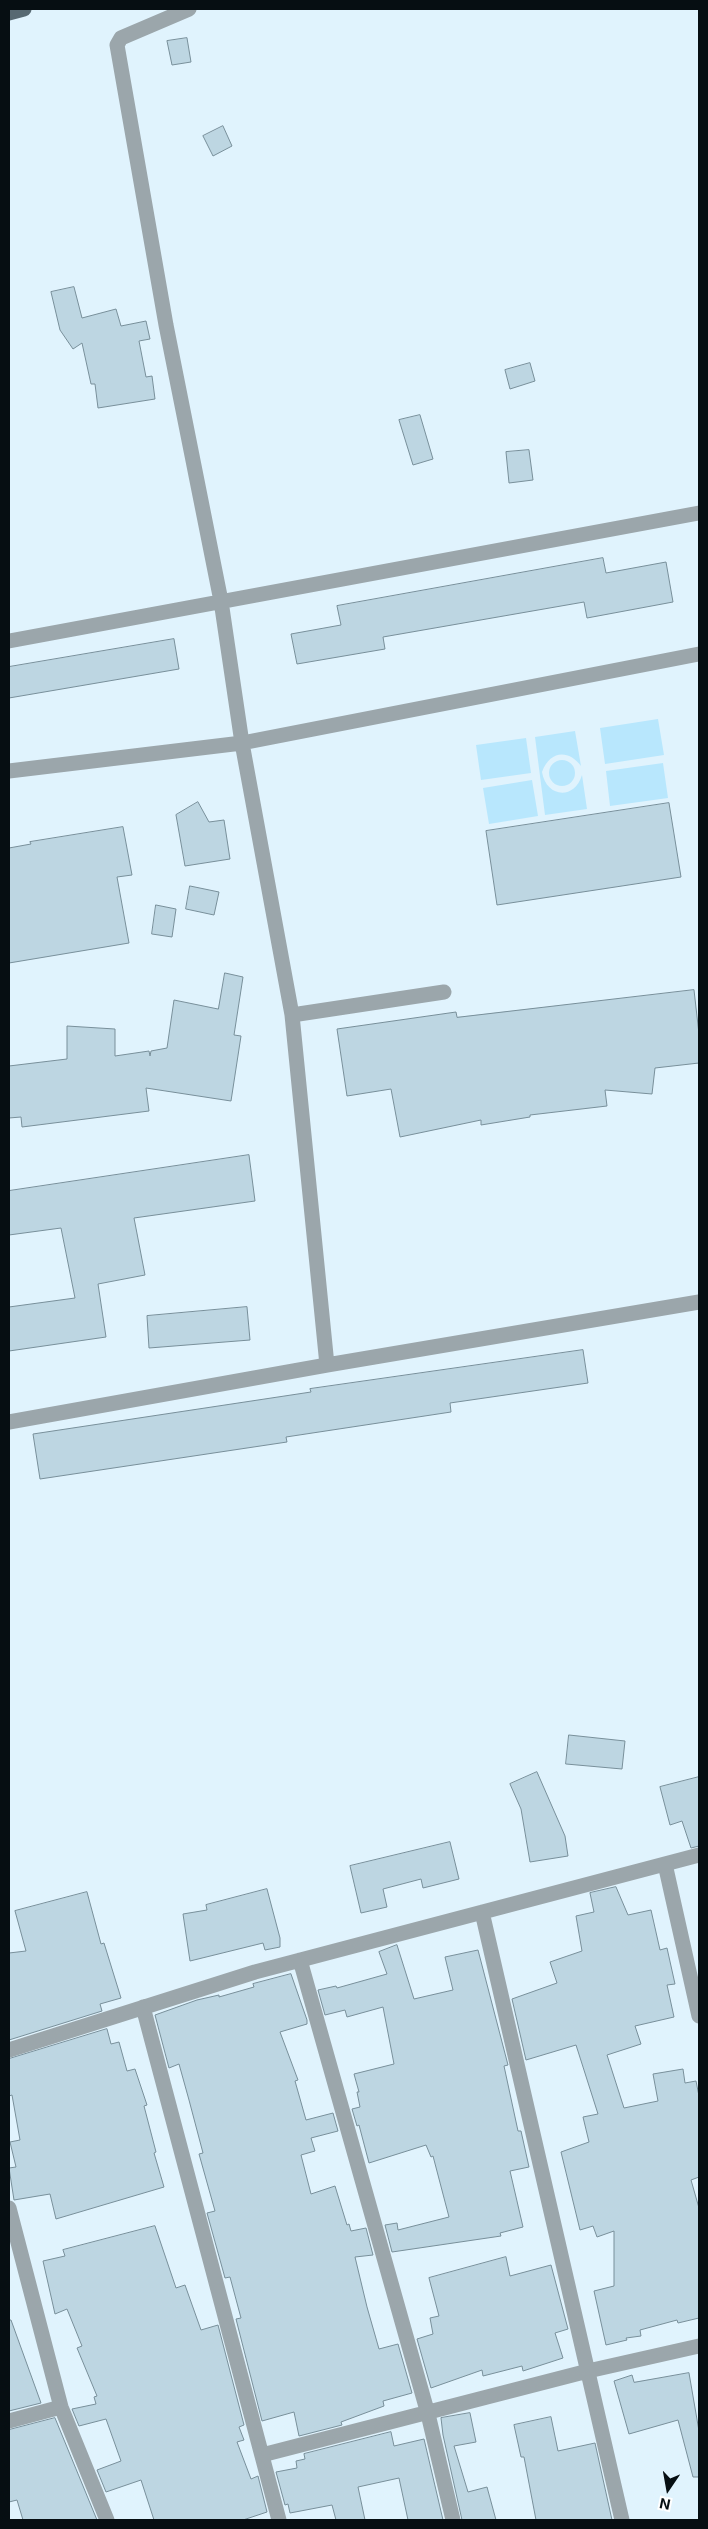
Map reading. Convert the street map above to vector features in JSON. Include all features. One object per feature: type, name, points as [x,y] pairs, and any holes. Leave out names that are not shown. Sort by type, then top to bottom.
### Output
[{"type":"main road","points":[[9,14],[24,9]]},
{"type":"street","points":[[189,9],[121,38],[117,45],[166,325],[221,601],[242,743],[292,1015],[327,1365]]},
{"type":"street","points":[[9,641],[699,513]]},
{"type":"street","points":[[9,771],[242,743],[699,654]]},
{"type":"street","points":[[292,1015],[444,992]]},
{"type":"street","points":[[9,1422],[327,1365],[699,1302]]},
{"type":"street","points":[[9,2050],[300,1960],[699,1855]]},
{"type":"street","points":[[665,1864],[699,2016]]},
{"type":"street","points":[[482,1912],[622,2520]]},
{"type":"street","points":[[300,1960],[428,2414],[453,2520]]},
{"type":"street","points":[[143,2007],[279,2520]]},
{"type":"street","points":[[9,2208],[61,2408],[107,2520]]},
{"type":"street","points":[[262,2455],[428,2414],[588,2371],[699,2346]]},
{"type":"street","points":[[9,2421],[61,2408]]},
{"type":"shaded area","points":[[658,719],[664,755],[605,764],[600,728]]},
{"type":"shaded area","points":[[575,731],[581,766],[571,757],[560,755],[554,756],[545,765],[542,772],[549,787],[560,793],[573,789],[582,775],[587,809],[545,815],[535,737]]},
{"type":"shaded area","points":[[526,738],[531,773],[481,780],[476,745]]},
{"type":"shaded area","points":[[562,760],[571,764],[575,773],[571,782],[562,786],[553,782],[549,773],[553,764]]},
{"type":"shaded area","points":[[663,763],[668,798],[610,806],[606,771]]},
{"type":"shaded area","points":[[532,780],[538,816],[489,824],[483,788]]},
{"type":"building","points":[[187,38],[191,62],[172,65],[167,41]]},
{"type":"building","points":[[223,126],[232,146],[213,156],[203,136]]},
{"type":"building","points":[[74,287],[82,318],[116,309],[121,326],[146,321],[150,339],[139,341],[146,377],[152,376],[155,399],[98,408],[95,384],[91,384],[82,343],[73,349],[60,330],[51,292]]},
{"type":"building","points":[[530,363],[535,381],[510,389],[505,370]]},
{"type":"building","points":[[420,415],[433,459],[413,465],[399,420]]},
{"type":"building","points":[[529,450],[533,480],[509,483],[506,452]]},
{"type":"building","points":[[603,558],[606,573],[666,562],[673,602],[587,618],[584,602],[383,637],[385,649],[297,664],[291,634],[341,625],[337,606]]},
{"type":"building","points":[[174,639],[179,669],[9,698],[9,667]]},
{"type":"building","points":[[198,802],[209,822],[224,820],[230,859],[185,866],[176,815]]},
{"type":"building","points":[[669,803],[681,877],[497,905],[486,831]]},
{"type":"building","points":[[123,827],[132,875],[117,877],[129,943],[9,963],[9,848],[31,844],[30,842]]},
{"type":"building","points":[[190,886],[219,892],[214,915],[186,909]]},
{"type":"building","points":[[156,905],[176,909],[172,937],[152,934]]},
{"type":"building","points":[[225,973],[243,977],[234,1035],[241,1036],[231,1101],[146,1088],[149,1111],[22,1127],[21,1117],[9,1118],[9,1066],[67,1059],[67,1026],[115,1029],[115,1056],[149,1051],[150,1056],[151,1051],[167,1048],[174,1000],[218,1009]]},
{"type":"building","points":[[694,990],[699,1034],[699,1063],[655,1068],[652,1094],[605,1090],[607,1106],[530,1115],[530,1117],[481,1125],[481,1120],[400,1137],[391,1089],[347,1096],[337,1029],[456,1012],[457,1017]]},
{"type":"building","points":[[249,1155],[255,1201],[134,1218],[145,1275],[98,1284],[106,1337],[9,1351],[9,1307],[75,1298],[61,1228],[9,1235],[9,1191]]},
{"type":"building","points":[[247,1307],[250,1340],[149,1348],[147,1316]]},
{"type":"building","points":[[583,1350],[588,1383],[450,1403],[451,1412],[286,1437],[287,1442],[40,1479],[33,1434],[311,1392],[310,1389]]},
{"type":"building","points":[[569,1735],[625,1741],[622,1769],[566,1764]]},
{"type":"building","points":[[537,1772],[565,1836],[568,1856],[530,1862],[521,1809],[510,1784]]},
{"type":"building","points":[[699,1777],[699,1846],[691,1848],[682,1821],[670,1825],[660,1787]]},
{"type":"building","points":[[450,1842],[459,1879],[423,1888],[421,1879],[383,1889],[387,1907],[361,1913],[350,1866]]},
{"type":"building","points":[[616,1887],[628,1915],[651,1910],[660,1950],[667,1948],[675,1984],[667,1985],[674,2017],[635,2026],[641,2044],[607,2055],[624,2108],[658,2101],[653,2074],[683,2069],[685,2083],[696,2081],[699,2096],[699,2177],[691,2180],[699,2208],[699,2318],[678,2323],[677,2320],[640,2330],[641,2336],[626,2338],[627,2340],[606,2345],[594,2291],[614,2286],[614,2231],[597,2237],[593,2226],[580,2230],[561,2152],[589,2142],[583,2117],[598,2114],[576,2045],[526,2060],[512,1999],[557,1983],[550,1962],[582,1951],[576,1916],[594,1912],[590,1893]]},
{"type":"building","points":[[267,1889],[280,1938],[280,1947],[265,1950],[263,1943],[190,1961],[183,1914],[207,1910],[206,1905]]},
{"type":"building","points":[[87,1892],[101,1944],[104,1943],[121,1998],[100,2004],[102,2011],[9,2040],[9,1953],[26,1951],[15,1911]]},
{"type":"building","points":[[397,1945],[414,1999],[453,1990],[445,1957],[478,1950],[508,2065],[504,2066],[518,2131],[521,2131],[529,2167],[510,2171],[523,2227],[500,2233],[501,2236],[392,2252],[385,2225],[397,2223],[398,2230],[449,2217],[433,2156],[431,2157],[426,2145],[369,2163],[359,2125],[357,2126],[352,2109],[360,2107],[357,2092],[359,2092],[354,2074],[394,2064],[383,2007],[347,2017],[345,2010],[325,2015],[318,1990],[336,1986],[337,1988],[387,1974],[379,1952]]},
{"type":"building","points":[[291,1974],[307,2024],[280,2032],[298,2080],[295,2081],[306,2120],[333,2113],[338,2131],[311,2138],[315,2151],[301,2155],[311,2194],[335,2186],[347,2225],[349,2224],[351,2231],[366,2228],[373,2255],[355,2257],[367,2307],[379,2349],[398,2344],[412,2393],[383,2401],[384,2406],[341,2422],[342,2425],[299,2436],[294,2412],[262,2421],[236,2319],[241,2318],[230,2277],[225,2278],[207,2213],[215,2211],[199,2154],[203,2153],[179,2064],[169,2068],[155,2015],[197,2000],[219,1995],[219,1997],[254,1987],[253,1984]]},
{"type":"building","points":[[107,2029],[111,2044],[119,2042],[127,2071],[135,2069],[147,2105],[144,2106],[156,2152],[154,2153],[164,2187],[56,2219],[50,2194],[14,2200],[9,2168],[16,2167],[10,2142],[20,2140],[12,2095],[9,2096],[9,2059]]},
{"type":"building","points":[[155,2226],[176,2288],[185,2285],[201,2330],[218,2325],[244,2425],[239,2427],[244,2440],[237,2442],[251,2479],[258,2476],[267,2512],[243,2520],[154,2520],[141,2480],[106,2492],[97,2470],[121,2461],[106,2419],[79,2426],[72,2409],[96,2404],[94,2397],[97,2396],[77,2348],[82,2346],[67,2309],[55,2314],[43,2261],[65,2256],[63,2250]]},
{"type":"building","points":[[506,2257],[510,2276],[551,2265],[568,2329],[555,2333],[563,2358],[523,2371],[522,2366],[483,2376],[482,2370],[431,2388],[417,2339],[433,2334],[430,2318],[439,2316],[429,2278]]},
{"type":"building","points":[[9,2320],[11,2320],[41,2403],[9,2411]]},
{"type":"building","points":[[689,2373],[699,2431],[699,2477],[693,2477],[678,2420],[629,2434],[614,2381],[632,2375],[634,2382]]},
{"type":"building","points":[[470,2413],[476,2442],[454,2446],[468,2492],[487,2487],[496,2520],[462,2520],[441,2418]]},
{"type":"building","points":[[551,2417],[558,2451],[595,2443],[612,2520],[536,2520],[524,2457],[521,2457],[514,2425]]},
{"type":"building","points":[[55,2418],[97,2520],[23,2520],[17,2500],[9,2502],[9,2430]]},
{"type":"building","points":[[391,2432],[394,2446],[424,2439],[443,2520],[408,2520],[399,2478],[358,2487],[365,2520],[336,2520],[332,2505],[290,2513],[288,2504],[285,2505],[276,2472],[297,2468],[296,2461],[305,2459],[304,2454]]}]
